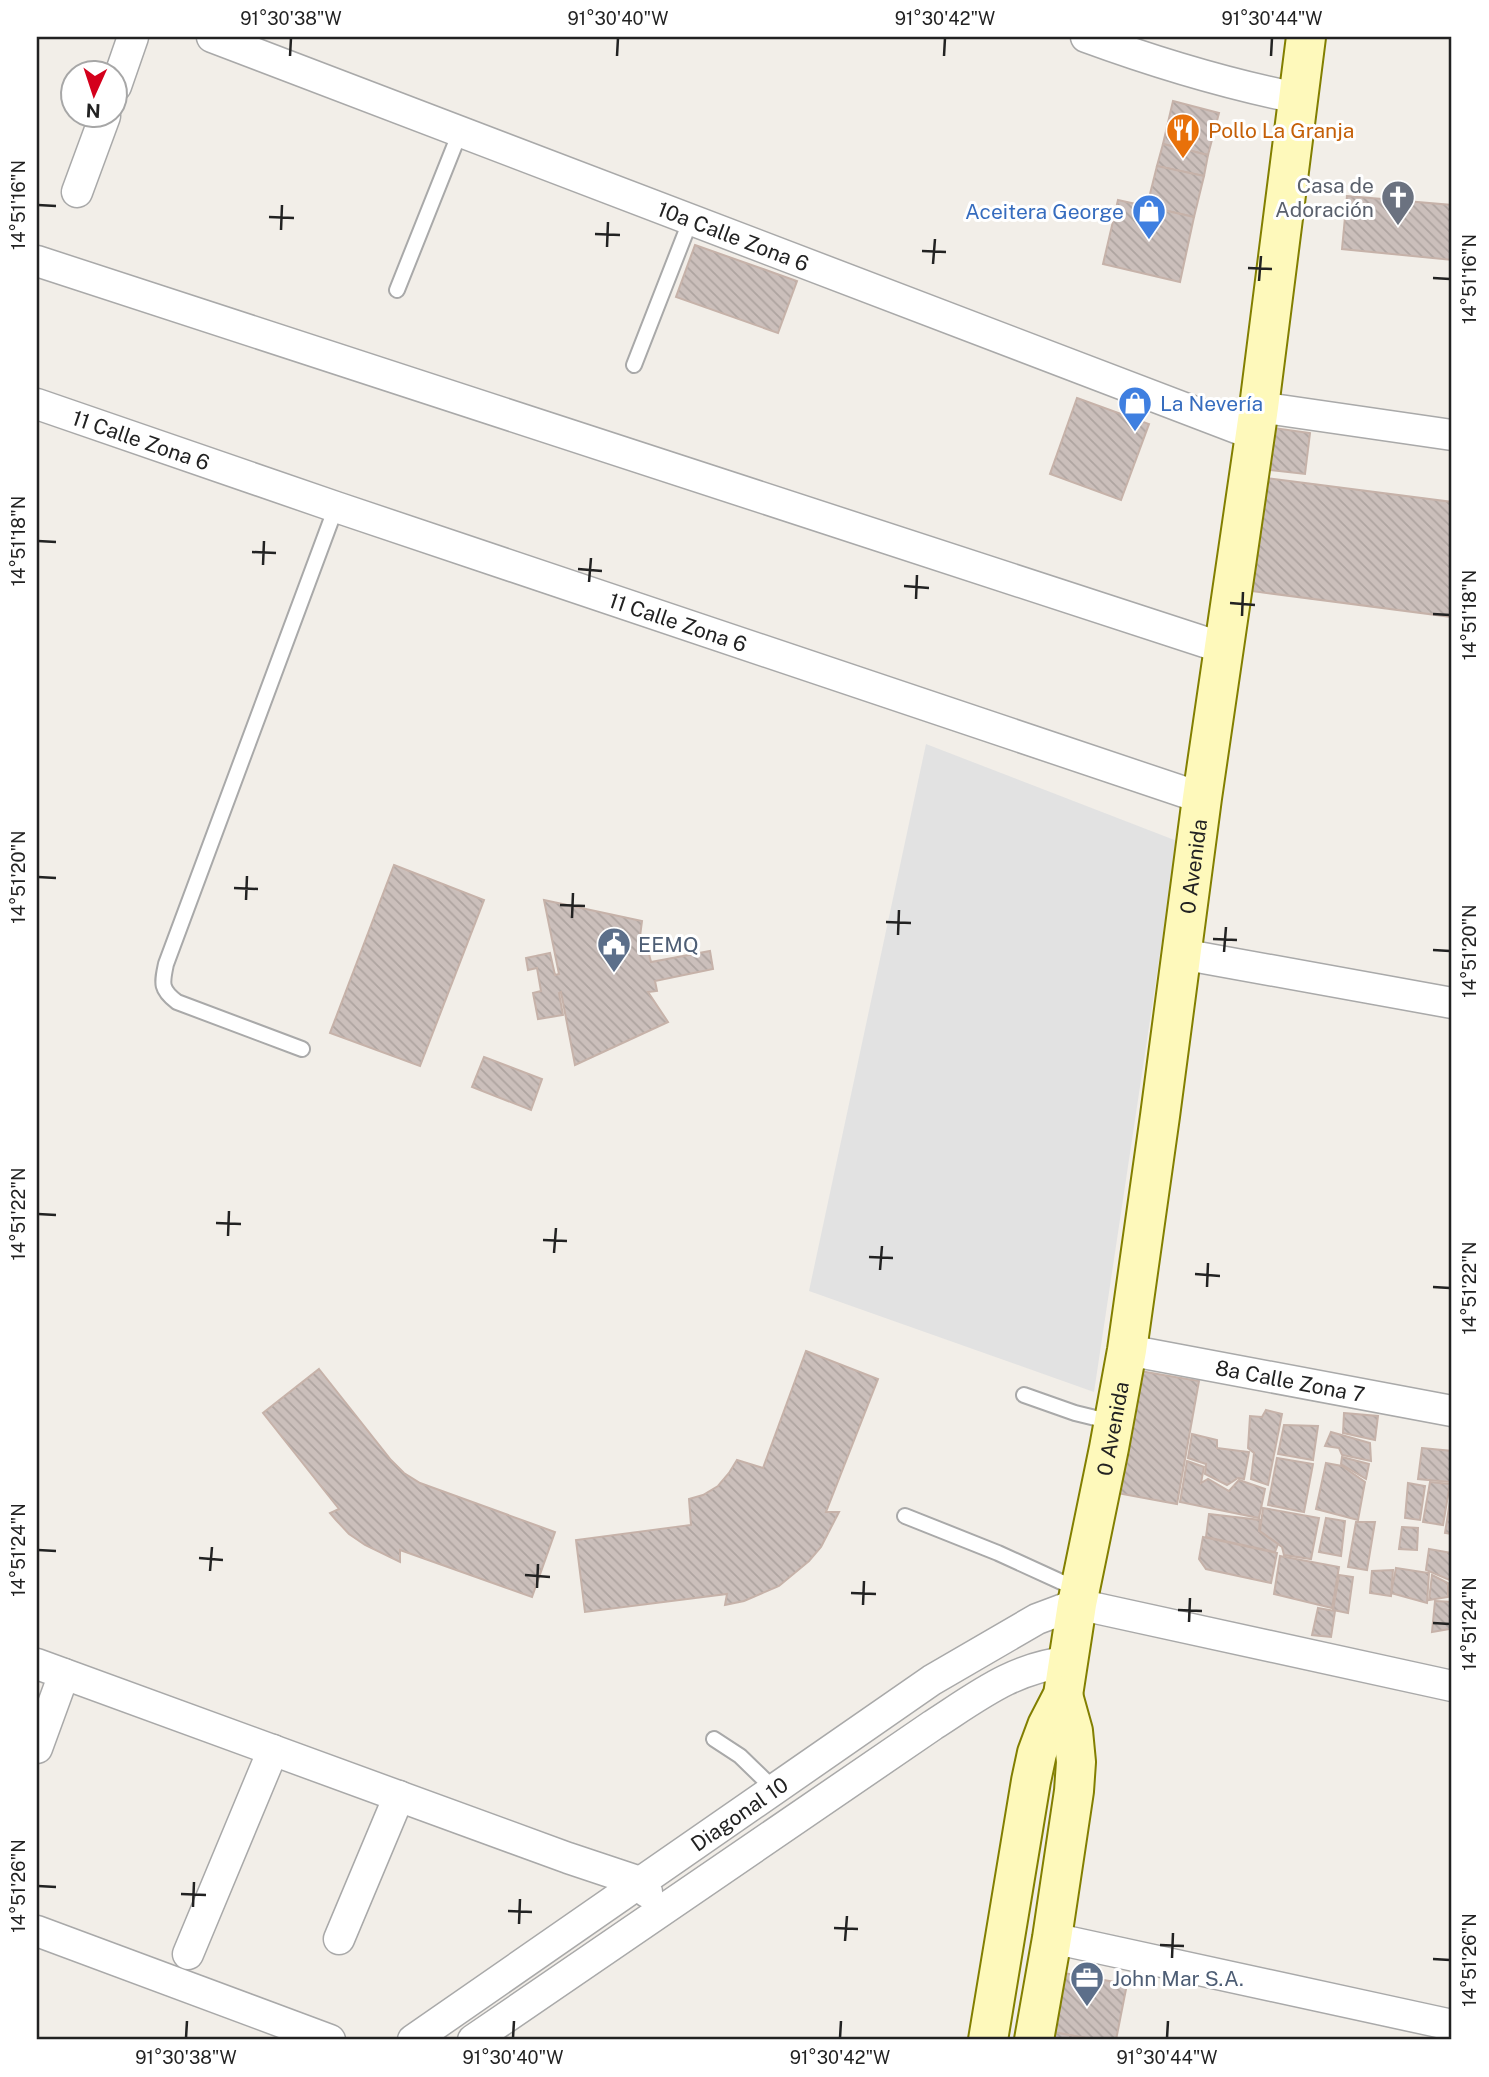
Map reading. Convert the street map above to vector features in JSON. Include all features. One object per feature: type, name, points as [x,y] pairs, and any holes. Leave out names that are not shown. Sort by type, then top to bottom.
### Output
[{"type":"street","points":[[126,60],[134,37]]},
{"type":"street","name":"10a Calle Zona 6","points":[[212,37],[691,219],[1257,421],[1452,435]]},
{"type":"street","points":[[1086,37],[1201,76],[1297,98]]},
{"type":"street","name":"0 Avenida","points":[[1065,1679],[1078,1597],[1127,1350],[1202,798],[1257,421],[1306,37]]},
{"type":"street","points":[[77,192],[100,130]]},
{"type":"street","points":[[37,261],[1223,648]]},
{"type":"street","name":"11 Calle Zona 6","points":[[37,404],[1202,798]]},
{"type":"street","points":[[1181,954],[1452,1003]]},
{"type":"street","name":"8a Calle Zona 7","points":[[1127,1350],[1452,1411]]},
{"type":"street","points":[[1078,1597],[1452,1686]]},
{"type":"street","name":"Diagonal 10","points":[[413,2040],[932,1681],[1078,1597]]},
{"type":"street","name":"Diagonal 10","points":[[473,2040],[922,1732],[1000,1682],[1045,1665],[1065,1679]]},
{"type":"street","points":[[37,1748],[50,1669],[640,1882],[661,1912]]},
{"type":"street","points":[[1034,2040],[1074,1791],[1076,1762],[1065,1679]]},
{"type":"street","points":[[988,2040],[1031,1781],[1037,1753],[1065,1679]]},
{"type":"street","points":[[188,1954],[273,1750]]},
{"type":"street","points":[[339,1939],[399,1796]]},
{"type":"street","points":[[37,1931],[330,2040]]},
{"type":"street","points":[[1052,1938],[1452,2025]]},
{"type":"lane","points":[[397,290],[460,132]]},
{"type":"lane","points":[[634,365],[691,219]]},
{"type":"lane","points":[[302,1049],[177,1002],[166,993],[162,980],[336,507]]},
{"type":"lane","points":[[1024,1395],[1075,1413],[1114,1422]]},
{"type":"lane","points":[[905,1516],[998,1553],[1078,1597]]},
{"type":"lane","points":[[714,1739],[740,1756],[775,1790]]},
{"type":"shaded area","points":[[926,744],[1177,841],[1094,1392],[809,1291]]},
{"type":"building","points":[[1173,101],[1219,113],[1208,155],[1163,144]]},
{"type":"building","name":"Pollo La Granja","points":[[1163,144],[1208,155],[1204,176],[1157,166]]},
{"type":"building","points":[[1157,166],[1204,176],[1194,217],[1147,206]]},
{"type":"building","name":"Casa de Adoración","points":[[1347,196],[1452,205],[1452,260],[1342,249]]},
{"type":"building","name":"Aceitera George","points":[[1118,200],[1194,217],[1180,282],[1103,264]]},
{"type":"building","points":[[695,245],[797,281],[778,333],[676,297]]},
{"type":"building","points":[[1077,398],[1149,424],[1121,500],[1050,474]]},
{"type":"building","points":[[1266,427],[1310,433],[1305,474],[1262,469]]},
{"type":"building","points":[[1258,477],[1452,502],[1452,617],[1244,590]]},
{"type":"building","points":[[394,865],[484,900],[420,1066],[330,1033]]},
{"type":"building","points":[[544,900],[642,921],[638,952],[648,950],[651,962],[710,951],[713,969],[655,981],[657,991],[648,992],[668,1022],[575,1065],[561,992],[563,1015],[538,1019],[533,993],[541,991],[537,968],[528,970],[526,958],[550,953],[555,975],[559,974]]},
{"type":"building","points":[[484,1057],[542,1079],[531,1110],[472,1087]]},
{"type":"building","points":[[806,1351],[878,1379],[826,1512],[839,1512],[821,1547],[779,1586],[744,1601],[725,1605],[727,1594],[585,1612],[576,1540],[691,1525],[689,1499],[718,1486],[737,1460],[763,1468]]},
{"type":"building","points":[[319,1369],[404,1473],[420,1483],[555,1532],[532,1597],[400,1550],[400,1562],[349,1534],[330,1513],[339,1509],[263,1413]]},
{"type":"building","points":[[1140,1371],[1199,1381],[1177,1504],[1117,1493]]},
{"type":"building","points":[[1266,1410],[1282,1414],[1268,1485],[1251,1479],[1254,1453],[1248,1448],[1250,1416],[1262,1417]]},
{"type":"building","points":[[1344,1413],[1378,1416],[1375,1440],[1343,1433]]},
{"type":"building","points":[[1284,1425],[1318,1426],[1313,1460],[1278,1454]]},
{"type":"building","points":[[1331,1432],[1370,1443],[1371,1461],[1342,1455],[1339,1448],[1325,1446]]},
{"type":"building","points":[[1192,1434],[1217,1440],[1217,1448],[1249,1452],[1244,1479],[1238,1478],[1227,1485],[1205,1474],[1206,1464],[1188,1458]]},
{"type":"building","points":[[1422,1448],[1452,1451],[1450,1482],[1418,1479]]},
{"type":"building","points":[[1342,1457],[1369,1464],[1366,1479],[1341,1464]]},
{"type":"building","points":[[1277,1458],[1313,1464],[1304,1512],[1268,1505]]},
{"type":"building","points":[[1187,1461],[1204,1467],[1201,1483],[1208,1479],[1229,1491],[1239,1480],[1265,1489],[1259,1518],[1180,1502]]},
{"type":"building","points":[[1326,1463],[1342,1466],[1365,1482],[1358,1520],[1316,1509]]},
{"type":"building","points":[[1430,1482],[1450,1484],[1443,1525],[1423,1522]]},
{"type":"building","points":[[1408,1483],[1425,1486],[1420,1520],[1405,1518]]},
{"type":"building","points":[[1452,1488],[1452,1534],[1445,1533]]},
{"type":"building","points":[[1263,1508],[1319,1518],[1311,1559],[1284,1555],[1282,1547],[1260,1531]]},
{"type":"building","points":[[1209,1514],[1260,1520],[1259,1531],[1278,1544],[1275,1552],[1206,1537]]},
{"type":"building","points":[[1326,1518],[1345,1521],[1341,1556],[1319,1552]]},
{"type":"building","points":[[1356,1522],[1375,1522],[1367,1570],[1348,1567]]},
{"type":"building","points":[[1402,1527],[1418,1528],[1417,1550],[1399,1549]]},
{"type":"building","points":[[1203,1537],[1277,1553],[1271,1583],[1206,1569],[1199,1559]]},
{"type":"building","points":[[1429,1549],[1452,1553],[1452,1581],[1426,1570]]},
{"type":"building","points":[[1280,1556],[1339,1567],[1332,1608],[1274,1594]]},
{"type":"building","points":[[1396,1568],[1429,1573],[1427,1603],[1391,1593]]},
{"type":"building","points":[[1393,1570],[1391,1596],[1370,1593],[1372,1571]]},
{"type":"building","points":[[1339,1575],[1353,1577],[1348,1613],[1333,1610]]},
{"type":"building","points":[[1432,1575],[1448,1583],[1448,1597],[1429,1600]]},
{"type":"building","points":[[1435,1601],[1452,1602],[1450,1629],[1432,1632]]},
{"type":"building","points":[[1318,1608],[1335,1611],[1331,1637],[1312,1635]]},
{"type":"building","name":"John Mar S.A.","points":[[1058,1972],[1127,1984],[1116,2040],[1097,2040],[1047,2031]]},
{"type":"building","points":[[1047,2031],[1097,2040],[1046,2040]]},
{"type":"place","name":"Pollo La Granja","points":[[1183,160]]},
{"type":"place","name":"Casa de Adoración","points":[[1398,227]]},
{"type":"place","name":"Aceitera George","points":[[1149,241]]},
{"type":"place","name":"La Nevería","points":[[1135,433]]},
{"type":"place","name":"EEMQ","points":[[614,974]]},
{"type":"place","name":"John Mar S.A.","points":[[1087,2008]]}]
